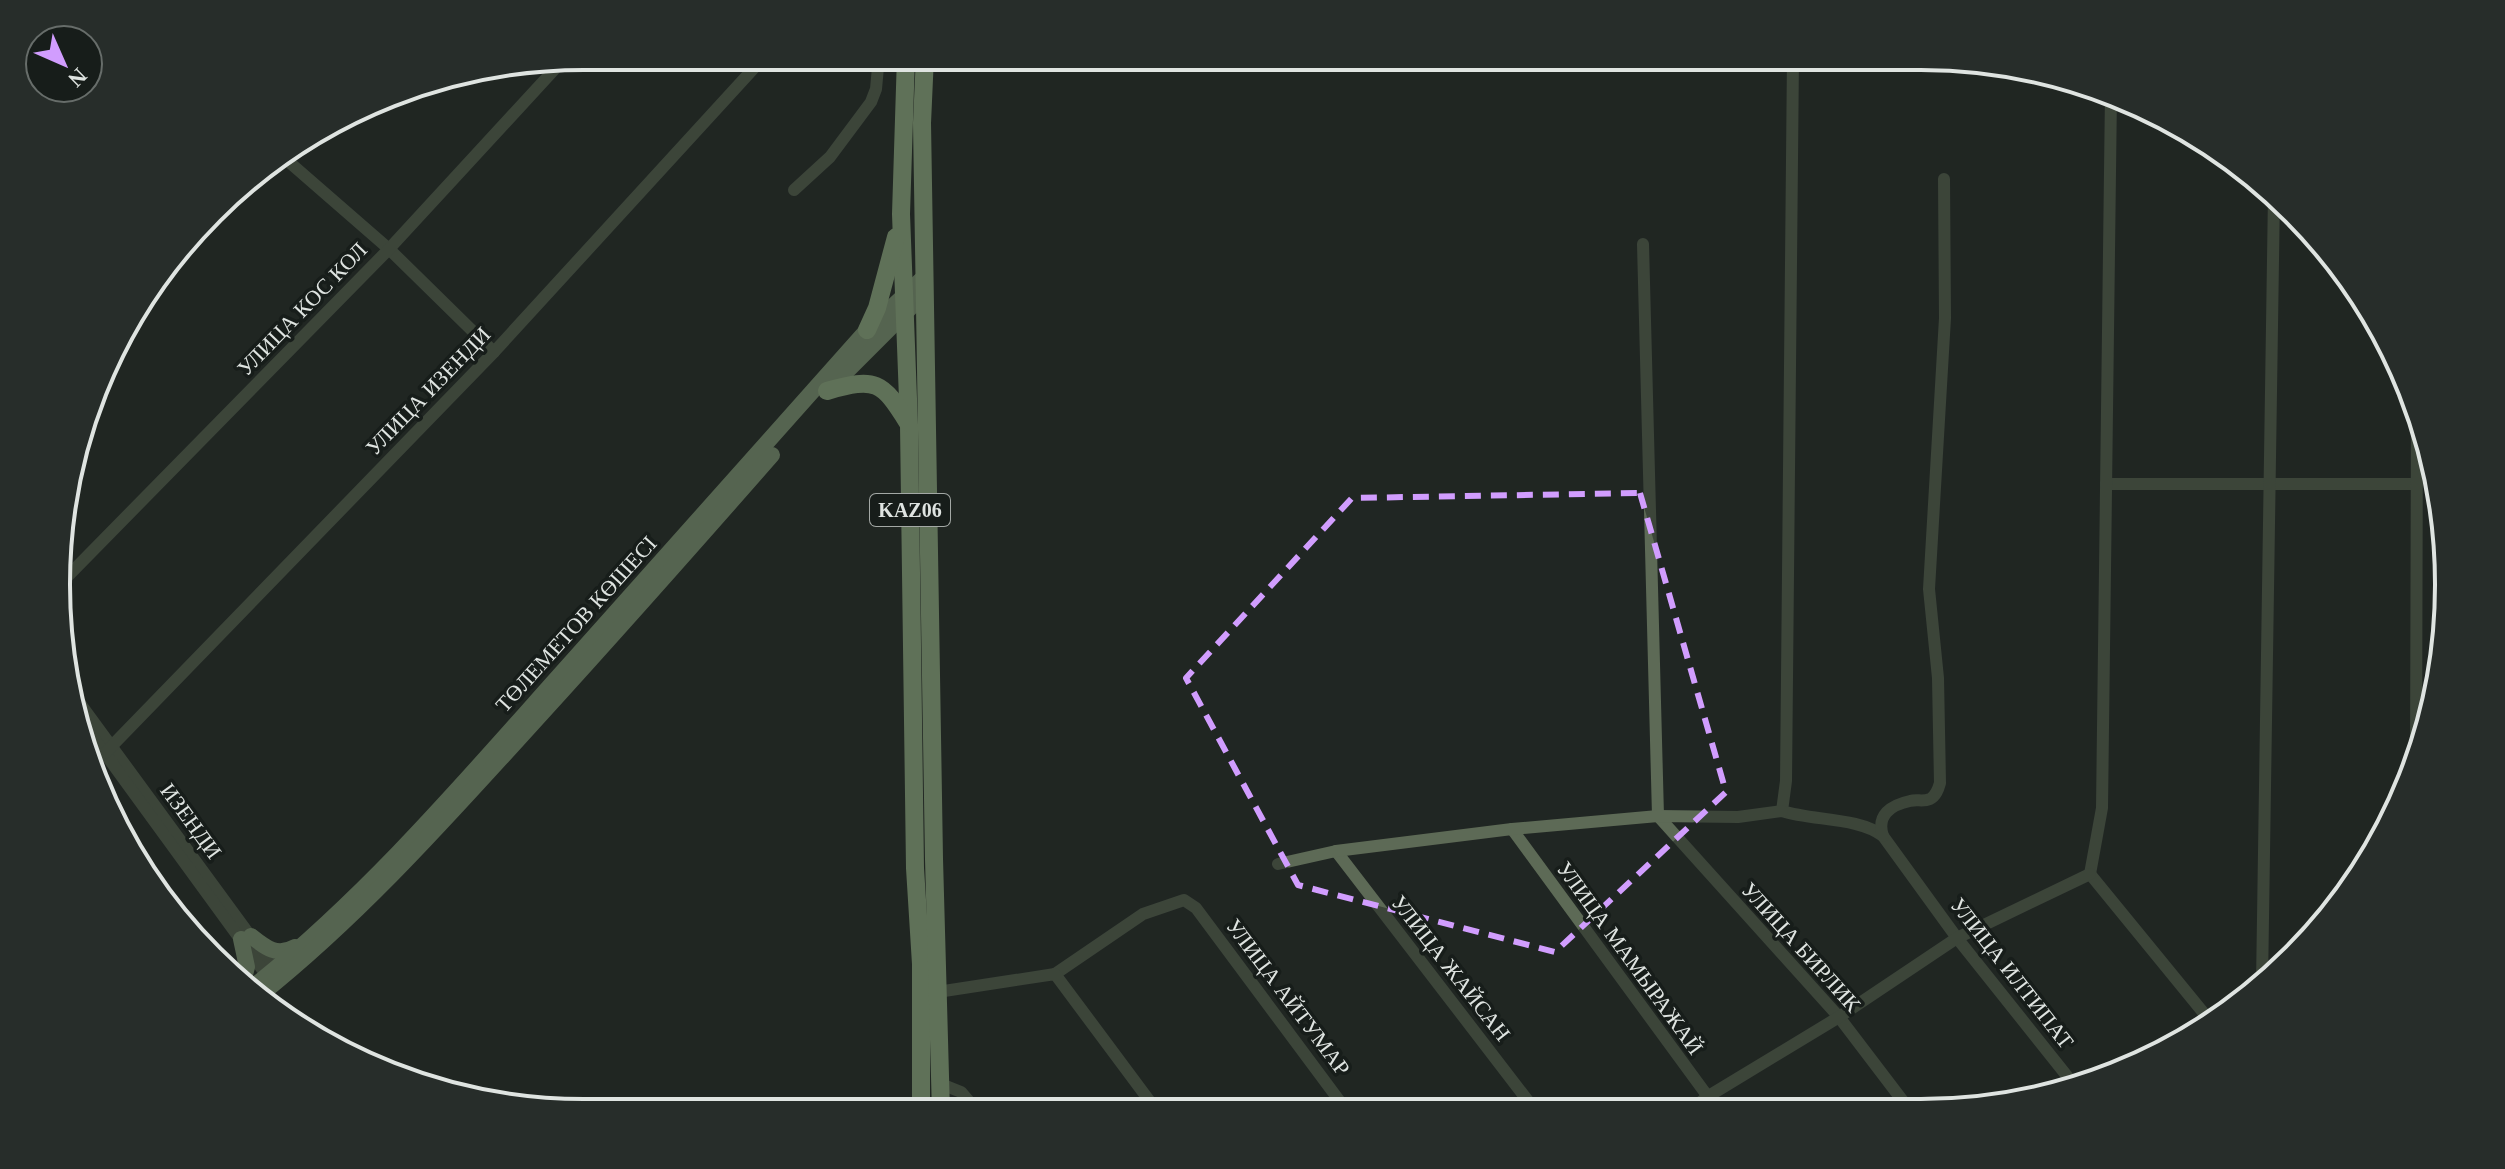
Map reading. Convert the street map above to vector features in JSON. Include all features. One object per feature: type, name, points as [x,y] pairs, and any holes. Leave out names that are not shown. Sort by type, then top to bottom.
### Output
[{"type":"highway","name":"KАZ06","points":[[901,70],[901,214],[909,425],[915,868],[941,1099]]},
{"type":"highway","name":"KАZ06","points":[[922,1099],[930,993],[934,859],[922,123],[924,70]]},
{"type":"highway","points":[[867,330],[884,285],[901,214]]},
{"type":"highway","points":[[827,391],[859,382],[870,383],[892,398],[909,425]]},
{"type":"main road","name":"ТӨЛЕМЕТОВ КӨШЕСІ","points":[[265,988],[310,937],[413,836],[490,754],[867,330],[924,285]]},
{"type":"main road","name":"ТӨЛЕМЕТОВ КӨШЕСІ","points":[[260,984],[274,977],[360,907],[422,845],[643,603],[905,301]]},
{"type":"main road","points":[[246,972],[246,938],[275,952],[285,953],[310,937]]},
{"type":"street","name":"УЛИЦА ИЗЕНДИ","points":[[109,750],[494,352],[752,70]]},
{"type":"street","points":[[794,190],[830,157],[871,102],[878,70]]},
{"type":"street","points":[[1782,811],[1786,781],[1793,70]]},
{"type":"street","name":"УЛИЦА КОС КОЛ","points":[[70,574],[389,249],[553,71]]},
{"type":"street","points":[[2111,107],[2102,808],[2090,874],[2204,1013]]},
{"type":"street","points":[[290,163],[389,249],[494,352]]},
{"type":"street","points":[[1883,836],[1879,825],[1882,816],[1896,805],[1932,798],[1940,783],[1938,678],[1929,589],[1945,318],[1944,179]]},
{"type":"street","points":[[2262,969],[2274,211]]},
{"type":"street","points":[[1643,244],[1658,816]]},
{"type":"street","points":[[2416,721],[2417,484],[2420,463]]},
{"type":"street","points":[[2106,484],[2417,484]]},
{"type":"street","name":"ИЗЕНДИ","points":[[88,718],[274,977]]},
{"type":"street","name":"ИЗЕНДИ","points":[[92,731],[109,750]]},
{"type":"street","points":[[1278,864],[1336,851],[1512,829],[1658,816],[1738,817],[1782,811],[1870,827],[1883,836]]},
{"type":"street","name":"УЛИЦА БИРЛИК","points":[[1658,816],[1839,1017],[1901,1099]]},
{"type":"street","name":"УЛИЦА МАМЫРАЖАЙ","points":[[1512,829],[1707,1097]]},
{"type":"street","name":"УЛИЦА ИЛТИПАТ","points":[[1883,836],[1957,938],[2068,1077]]},
{"type":"street","name":"УЛИЦА ЖАЙСАН","points":[[1336,851],[1527,1099]]},
{"type":"street","points":[[1704,1099],[1839,1017],[1957,938],[2090,874]]},
{"type":"street","name":"УЛИЦА АЙТУМАР","points":[[1055,974],[1143,914],[1184,900],[1196,908],[1338,1099]]},
{"type":"street","points":[[930,993],[1055,974],[1148,1099]]},
{"type":"street","points":[[941,1084],[961,1092],[967,1099]]},
{"type":"highlighted area","points":[[1640,493],[1726,792],[1555,952],[1298,885],[1186,678],[1352,498]]}]
